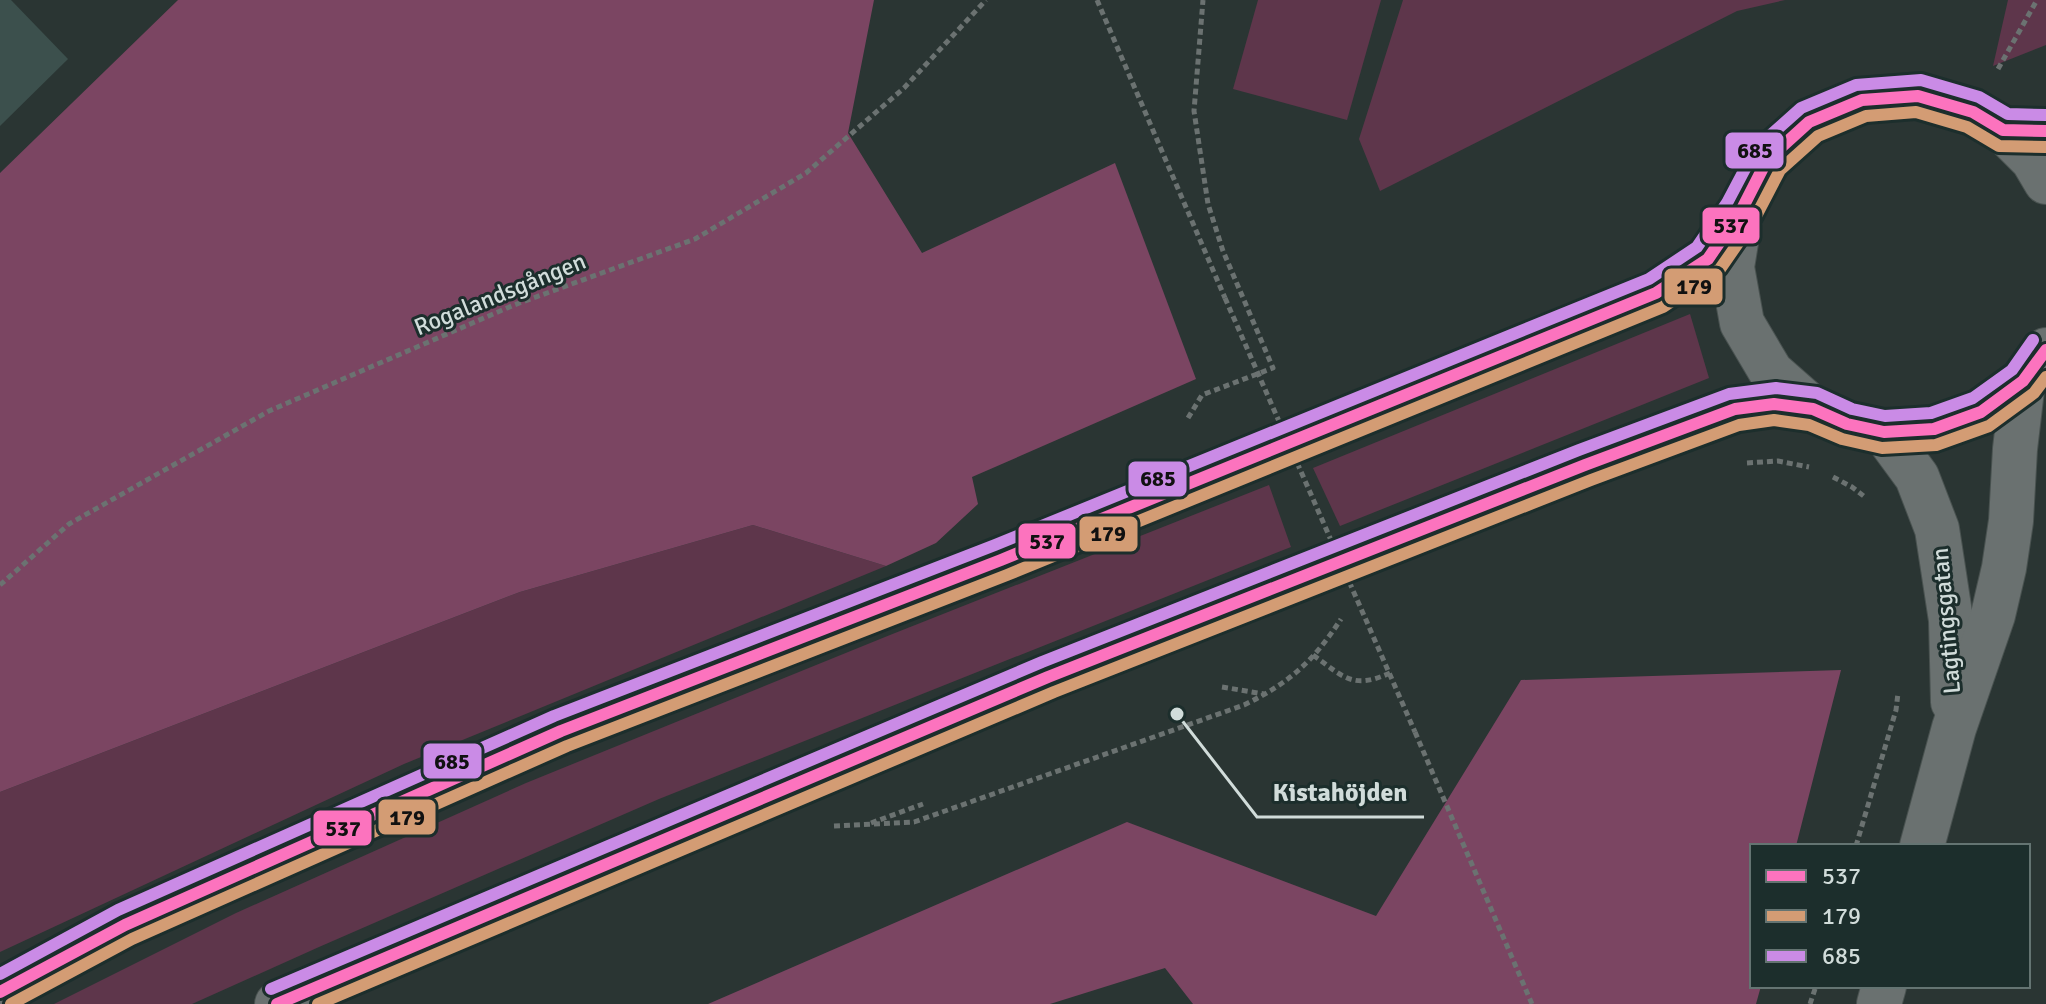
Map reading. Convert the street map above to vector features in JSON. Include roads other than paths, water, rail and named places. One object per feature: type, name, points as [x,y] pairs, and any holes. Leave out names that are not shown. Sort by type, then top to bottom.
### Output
[{"type":"main road","points":[[0,992],[125,925],[561,731],[1001,560],[1656,293],[1708,259],[1741,211],[1767,160],[1809,122],[1862,100],[1918,96],[1988,121],[2046,131]]},
{"type":"main road","points":[[1988,121],[2033,160],[2046,182]]},
{"type":"main road","points":[[1741,211],[1732,267],[1742,323],[1771,372],[1813,409]]},
{"type":"main road","points":[[277,1004],[1048,677],[1735,409],[1774,404],[1813,409],[1847,424],[1884,432],[1934,429],[1981,412],[2034,365]]},
{"type":"main road","name":"Lagtingsgatan","points":[[1923,844],[1954,728],[1993,615],[2004,568],[2011,521],[2015,449],[2034,365]]},
{"type":"main road","name":"Lagtingsgatan","points":[[1884,432],[1917,477],[1937,529],[1951,620],[1954,728]]},
{"type":"place","name":"Kistahöjden","points":[[1177,714]]}]
